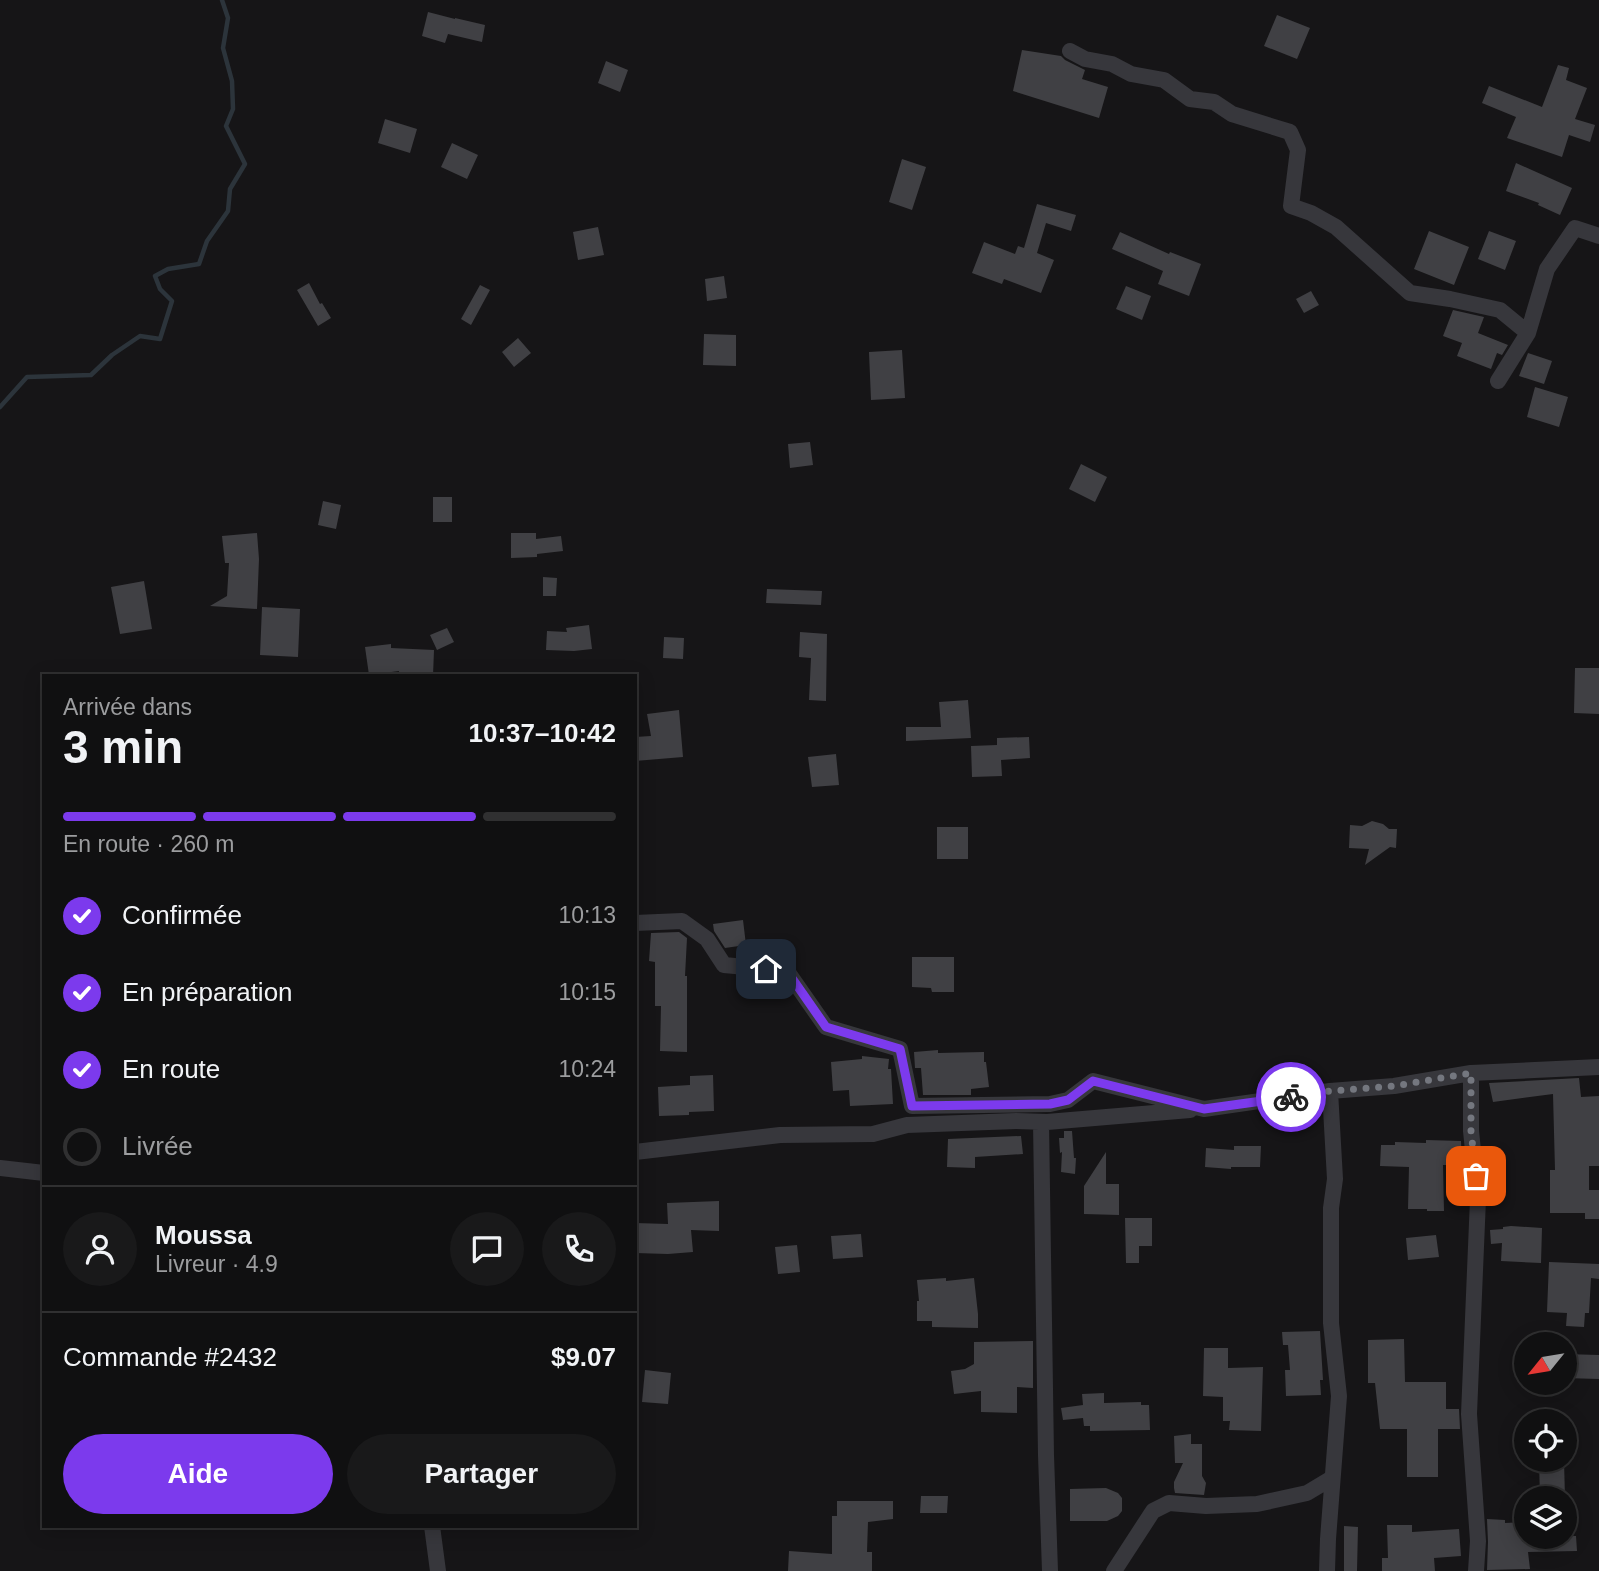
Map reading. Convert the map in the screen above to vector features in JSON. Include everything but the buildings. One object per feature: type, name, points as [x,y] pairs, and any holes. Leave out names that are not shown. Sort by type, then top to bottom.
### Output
[{"type":"street","points":[[1070,51],[1085,59],[1112,64],[1131,74],[1164,80],[1190,99],[1214,102],[1232,114],[1290,132],[1298,150],[1292,206],[1336,227],[1410,293],[1500,310],[1528,333]]},
{"type":"street","points":[[1498,381],[1528,333],[1546,270],[1575,228],[1599,236]]},
{"type":"street","points":[[637,923],[682,921],[707,939],[724,965],[787,971],[826,1027],[900,1049],[912,1106],[1050,1104],[1068,1100],[1093,1081],[1204,1109]]},
{"type":"street","points":[[637,1152],[780,1136],[873,1134],[907,1125],[1041,1122],[1204,1109],[1330,1091],[1394,1086],[1471,1073],[1599,1068]]},
{"type":"street","points":[[1471,1073],[1471,1131],[1478,1199],[1469,1414],[1478,1541],[1476,1571]]},
{"type":"street","points":[[1327,1571],[1339,1396],[1331,1323],[1331,1208],[1335,1179],[1330,1091]]},
{"type":"street","points":[[1041,1122],[1050,1571]]},
{"type":"street","points":[[0,1168],[42,1173]]},
{"type":"street","points":[[1114,1571],[1153,1511],[1169,1503],[1206,1506],[1257,1504],[1307,1493],[1332,1478]]},
{"type":"street","points":[[432,1528],[438,1571]]},
{"type":"waterway","points":[[0,407],[27,377],[91,375],[112,355],[140,336],[160,339],[172,301],[160,289],[155,276],[168,269],[199,264],[207,241],[228,211],[230,189],[245,164],[226,126],[233,109],[232,81],[223,48],[228,18],[222,0]]},
{"type":"way so far","points":[[1291,1097],[1394,1086],[1471,1073],[1471,1131],[1476,1176]]},
{"type":"route","points":[[766,969],[787,971],[826,1027],[900,1049],[912,1106],[1050,1104],[1068,1100],[1093,1081],[1204,1109],[1291,1097]]}]
